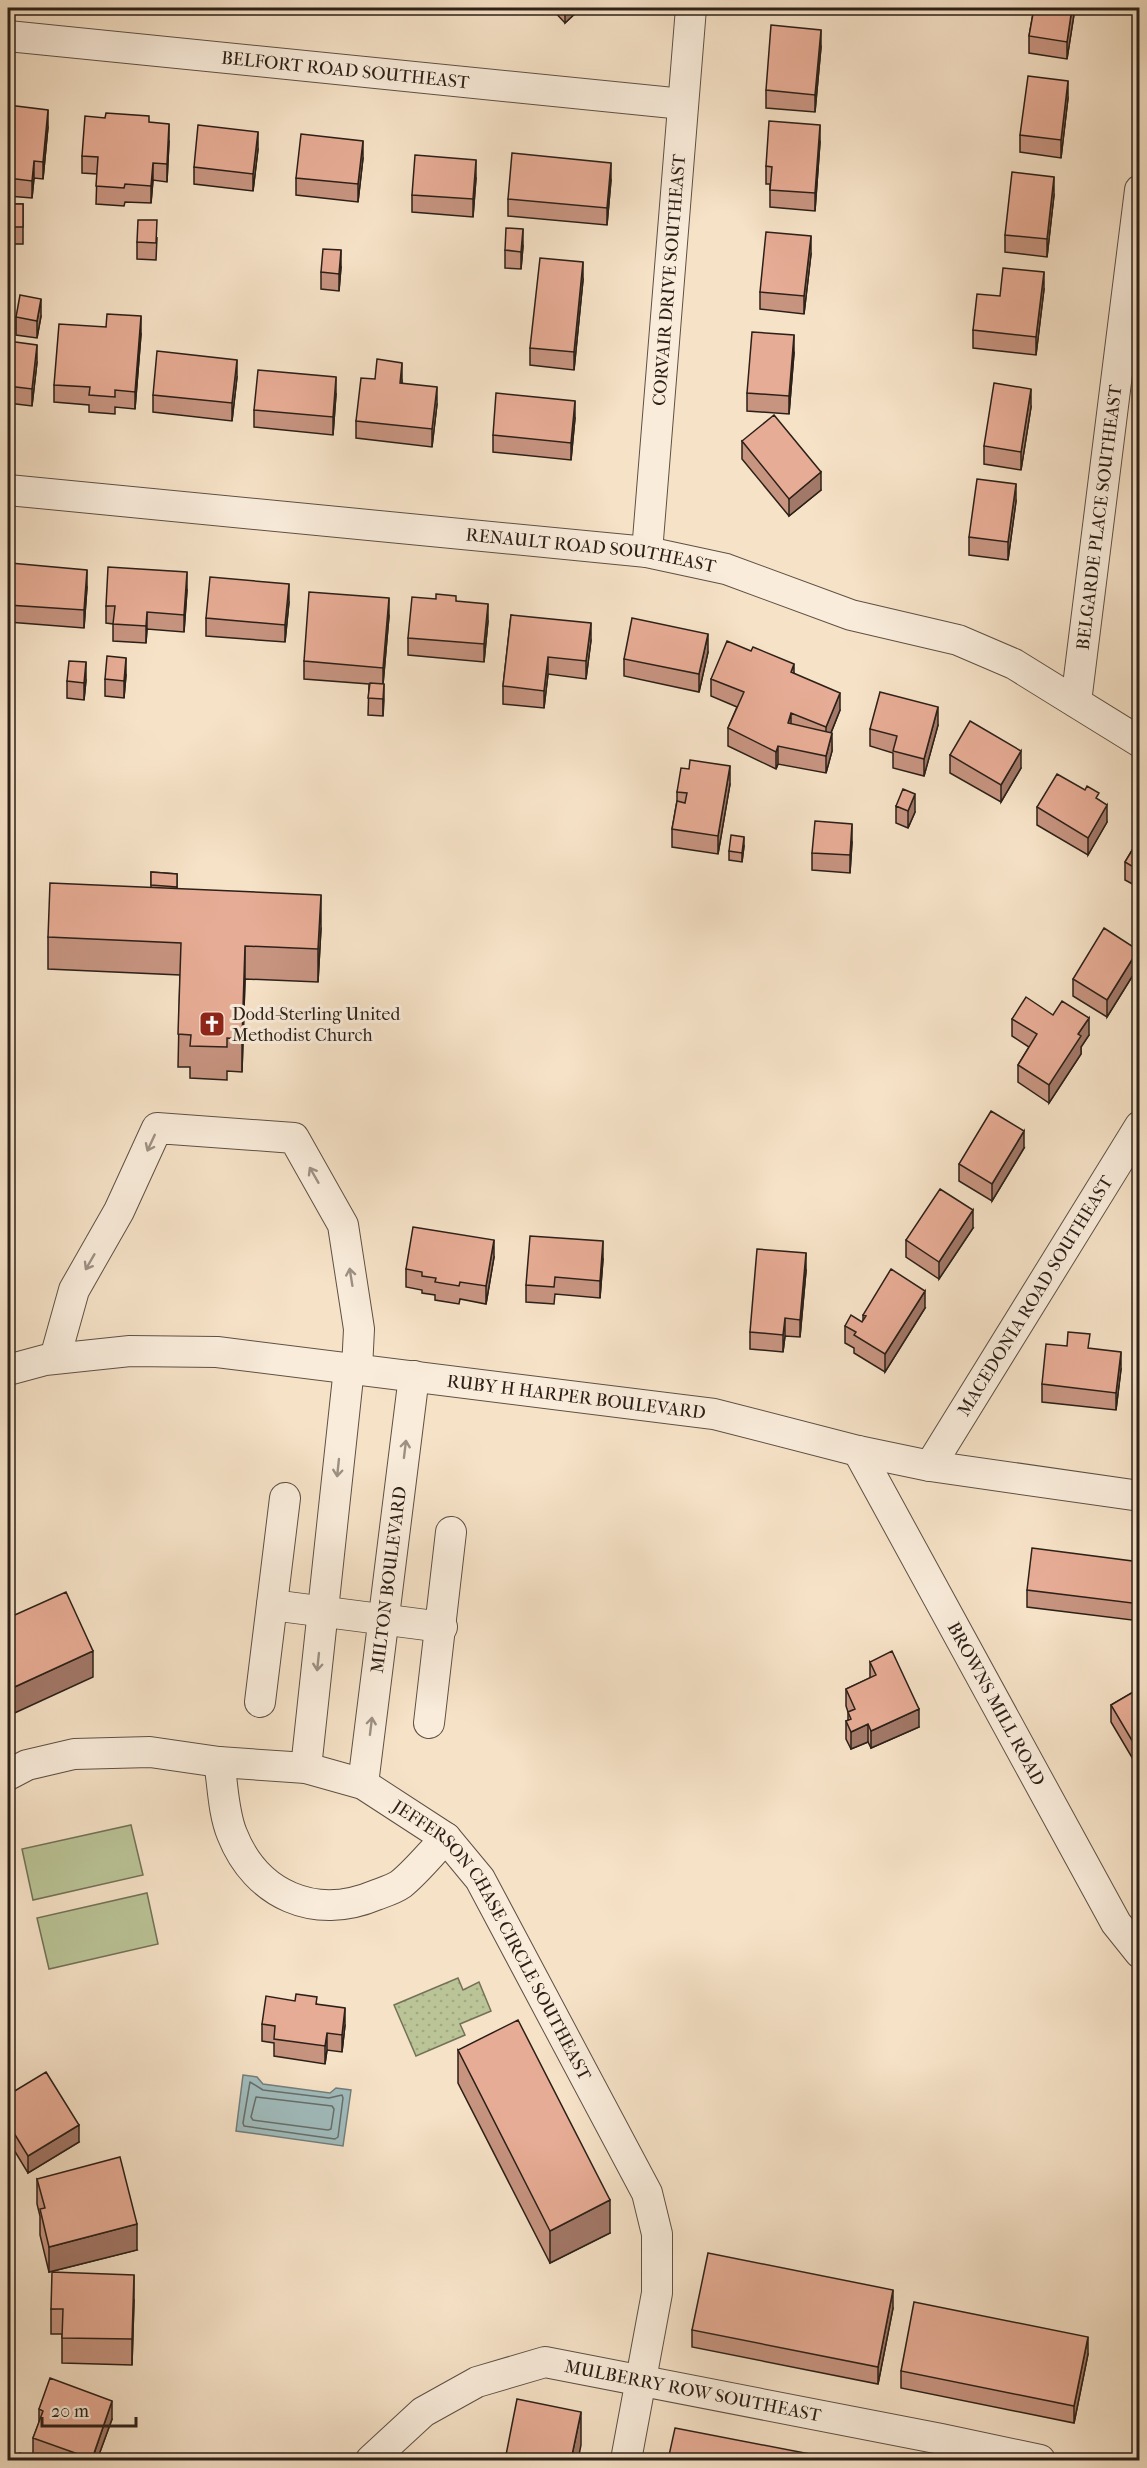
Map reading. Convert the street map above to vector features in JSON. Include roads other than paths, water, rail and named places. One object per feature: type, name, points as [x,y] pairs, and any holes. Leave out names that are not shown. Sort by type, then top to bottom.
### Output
[{"type":"street","name":"CORVAIR DRIVE SOUTHEAST","points":[[647,552],[691,8]]},
{"type":"street","name":"BELFORT ROAD SOUTHEAST","points":[[8,36],[683,104]]},
{"type":"street","name":"BELGARDE PLACE SOUTHEAST","points":[[1076,702],[1140,190]]},
{"type":"street","name":"RENAULT ROAD SOUTHEAST","points":[[8,490],[647,552],[726,570],[851,615],[958,640],[1014,664],[1140,742]]},
{"type":"street","name":"MACEDONIA ROAD SOUTHEAST","points":[[930,1466],[1140,1126]]},
{"type":"street","points":[[55,1358],[74,1290],[119,1211],[157,1128],[294,1138],[343,1225],[359,1329],[323,1610],[306,1768]]},
{"type":"street","name":"RUBY H HARPER BOULEVARD","points":[[8,1370],[55,1358],[130,1351],[217,1352],[714,1414],[858,1451],[930,1466],[1140,1496]]},
{"type":"street","name":"MILTON BOULEVARD","points":[[363,1784],[414,1377]]},
{"type":"street","name":"BROWNS MILL ROAD","points":[[858,1451],[1116,1923],[1140,1953]]},
{"type":"street","points":[[260,1702],[285,1498]]},
{"type":"street","points":[[429,1723],[442,1627],[451,1532]]},
{"type":"street","points":[[273,1605],[442,1627]]},
{"type":"street","name":"JEFFERSON CHASE CIRCLE SOUTHEAST","points":[[8,1775],[27,1764],[74,1754],[150,1752],[219,1762],[306,1768],[363,1784],[446,1838],[480,1879],[648,2193],[657,2234],[657,2293],[626,2460]]},
{"type":"street","points":[[219,1762],[231,1831],[243,1857],[270,1886],[299,1902],[325,1907],[358,1903],[400,1886],[446,1838]]},
{"type":"street","name":"MULBERRY ROW SOUTHEAST","points":[[371,2460],[423,2412],[477,2382],[545,2362],[641,2380],[939,2450],[1040,2460]]},
{"type":"water","points":[[243,2075],[257,2077],[263,2084],[330,2093],[336,2088],[351,2090],[343,2146],[236,2131]]},
{"type":"place","name":"Dodd-Sterling United Methodist Church","points":[[212,1024]]}]
